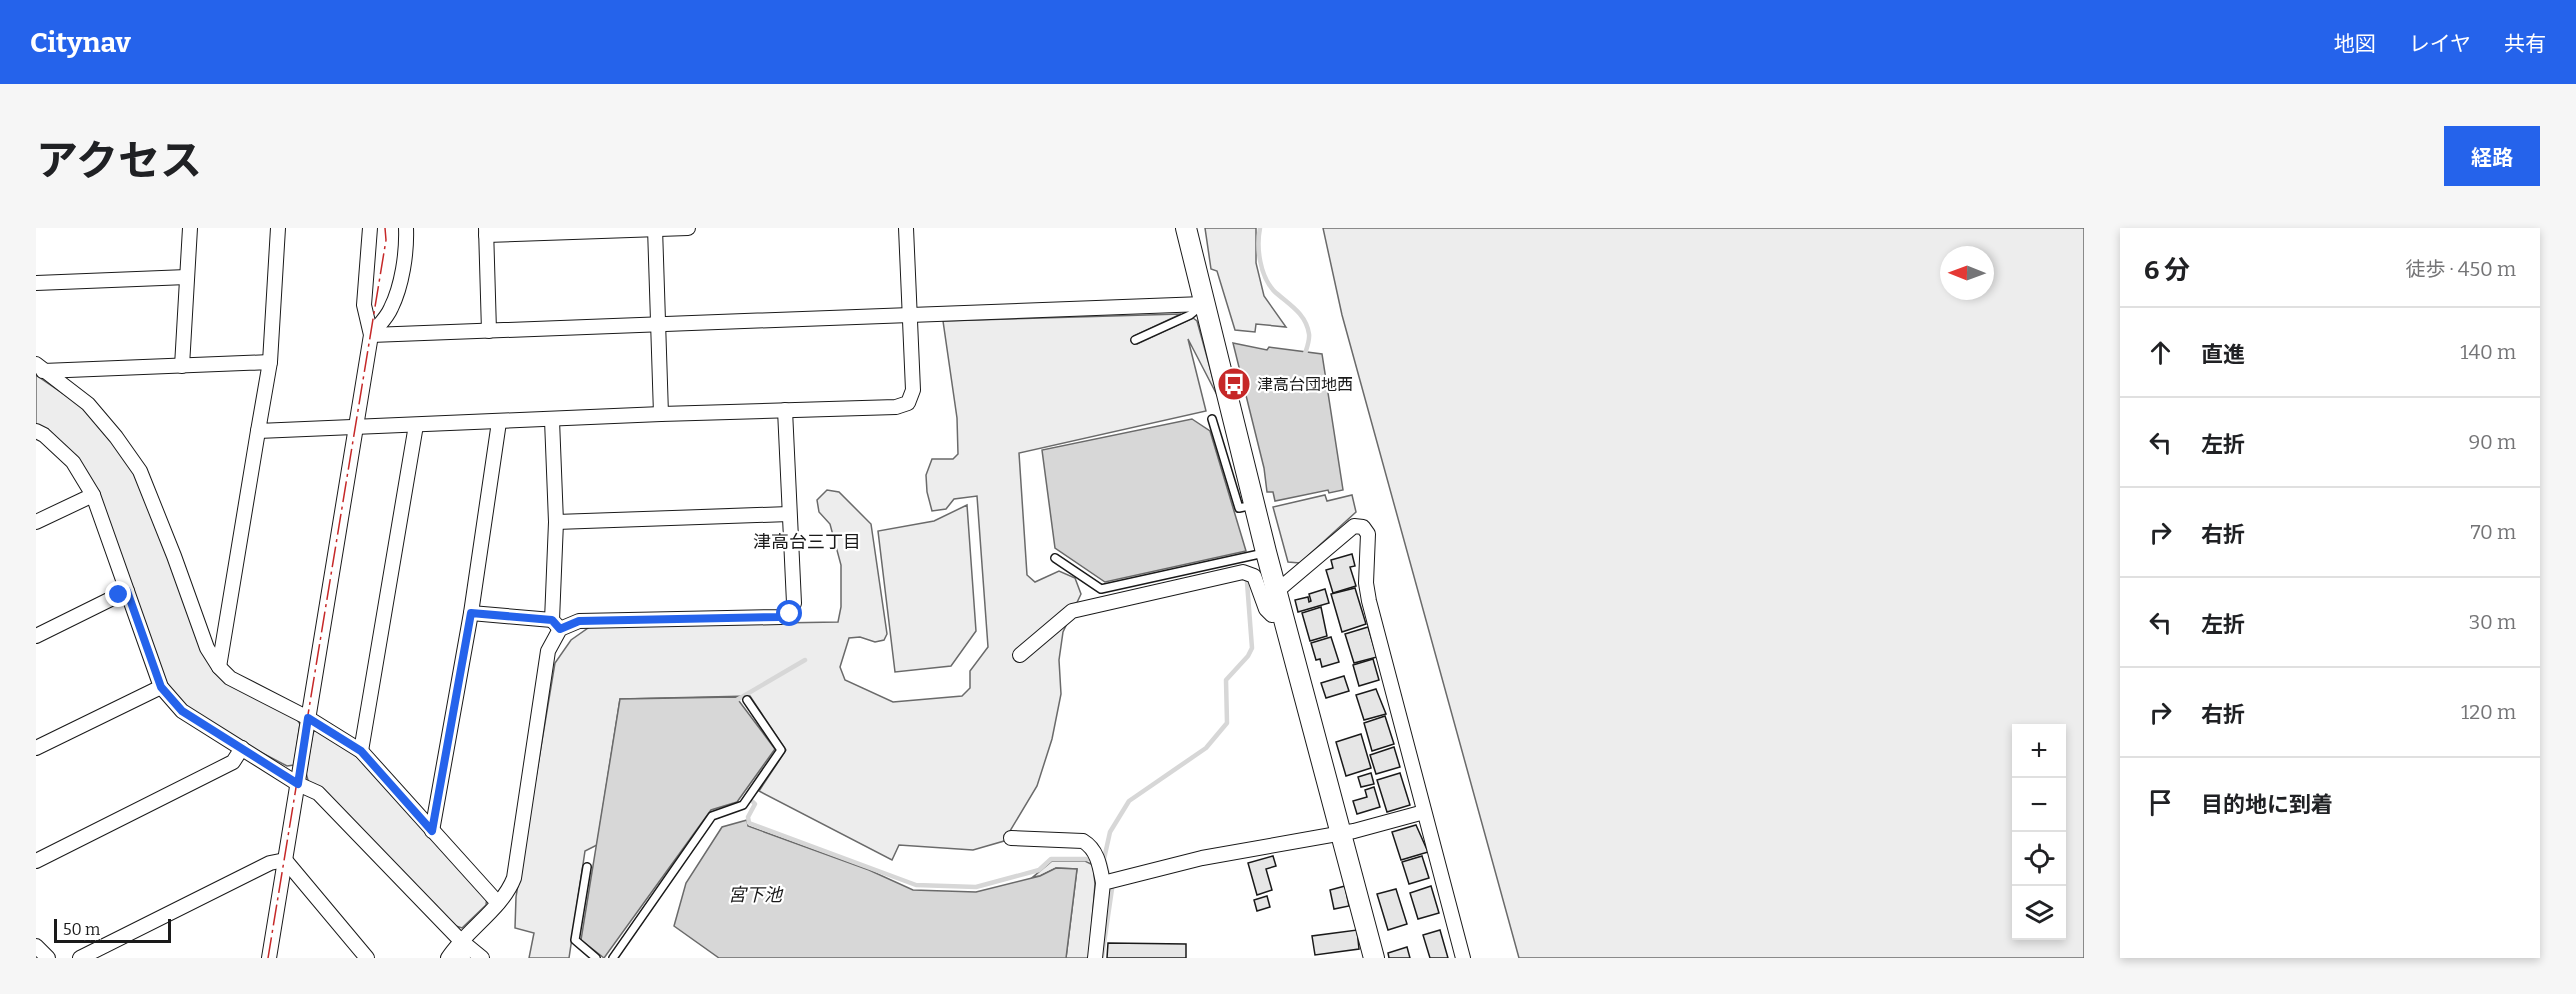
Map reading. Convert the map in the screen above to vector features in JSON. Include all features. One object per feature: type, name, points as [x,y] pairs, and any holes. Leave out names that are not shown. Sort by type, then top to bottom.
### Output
[{"type":"street","points":[[182,366],[190,228]]},
{"type":"street","points":[[219,667],[270,363],[278,228]]},
{"type":"street","points":[[273,955],[285,860],[371,335],[364,305],[370,228]]},
{"type":"street","points":[[371,335],[391,309],[400,276],[406,228]]},
{"type":"street","points":[[489,331],[486,232],[688,228]]},
{"type":"street","points":[[258,431],[661,414],[896,407],[908,403],[913,390],[906,228]]},
{"type":"street","points":[[1186,228],[1266,552],[1374,958]]},
{"type":"street","points":[[655,229],[661,414]]},
{"type":"street","points":[[36,283],[187,277]]},
{"type":"street","points":[[371,335],[910,317],[1203,304]]},
{"type":"street","points":[[40,368],[270,363]]},
{"type":"street","points":[[40,368],[88,404],[116,437],[140,471],[207,648],[219,667],[230,678],[308,718],[361,751],[498,903]]},
{"type":"street","points":[[471,613],[556,624],[579,621],[780,617],[790,614],[794,603],[785,410]]},
{"type":"street","points":[[448,958],[460,940],[509,890],[514,878],[548,651],[556,624],[556,522],[552,420]]},
{"type":"street","points":[[432,831],[471,613],[499,422]]},
{"type":"street","points":[[361,751],[416,426]]},
{"type":"street","points":[[36,431],[44,435],[74,462],[93,495],[161,687],[182,711],[298,784],[318,793],[460,940],[482,958]]},
{"type":"street","points":[[36,522],[93,495]]},
{"type":"street","points":[[556,522],[789,514]]},
{"type":"street","points":[[1277,591],[1354,526],[1363,527],[1368,534],[1366,583],[1463,958]]},
{"type":"street","points":[[1020,655],[1072,610],[1243,572],[1254,576],[1266,609],[1272,615],[1283,613]]},
{"type":"street","points":[[36,636],[127,591]]},
{"type":"street","points":[[36,748],[161,687]]},
{"type":"street","points":[[36,861],[233,762],[242,748]]},
{"type":"street","points":[[1108,882],[1202,858],[1342,833],[1424,812]]},
{"type":"street","points":[[1011,838],[1083,841],[1091,846],[1108,882],[1095,958]]},
{"type":"street","points":[[80,958],[270,863],[285,860]]},
{"type":"street","points":[[285,860],[366,958]]},
{"type":"street","points":[[460,940],[463,958]]},
{"type":"street","points":[[36,946],[48,958]]},
{"type":"lane","points":[[1135,340],[1190,315],[1203,304]]},
{"type":"lane","points":[[1212,418],[1239,508],[1254,504]]},
{"type":"lane","points":[[1055,558],[1101,589],[1266,552]]},
{"type":"lane","points":[[613,958],[712,816],[743,805],[781,750],[747,699]]},
{"type":"lane","points":[[586,867],[575,940],[596,958]]},
{"type":"shaded area","points":[[1205,228],[1256,228],[1256,263],[1264,296],[1286,327],[1256,324],[1255,332],[1235,330],[1217,271],[1211,269]]},
{"type":"shaded area","points":[[1323,228],[2084,228],[2084,958],[1519,958],[1342,315]]},
{"type":"shaded area","points":[[1181,314],[1134,336],[1135,340],[1137,344],[1193,318],[1197,321],[1218,397],[1188,339],[1206,411],[1019,453],[1027,575],[1035,582],[1059,571],[1075,578],[1081,594],[1063,632],[1059,660],[1061,694],[1052,739],[1037,786],[1004,841],[973,850],[899,845],[892,860],[759,791],[786,750],[750,696],[620,699],[597,845],[585,851],[569,958],[529,958],[534,933],[515,928],[516,897],[555,663],[571,640],[591,626],[838,622],[841,607],[841,565],[830,524],[819,512],[817,500],[827,490],[839,492],[871,524],[887,634],[884,640],[875,642],[860,637],[849,638],[840,667],[845,680],[893,702],[962,696],[970,688],[970,671],[988,647],[977,496],[954,499],[946,509],[932,511],[927,492],[926,475],[932,459],[953,459],[958,454],[957,418],[943,321]]},
{"type":"shaded area","points":[[36,375],[84,408],[114,440],[137,474],[202,650],[296,718],[300,724],[294,765],[287,766],[245,744],[186,708],[167,684],[96,491],[36,425]]},
{"type":"shaded area","points":[[1325,495],[1327,501],[1352,495],[1356,512],[1300,563],[1288,562],[1273,507]]},
{"type":"shaded area","points":[[967,505],[976,631],[951,666],[895,672],[878,531],[934,521]]},
{"type":"shaded area","points":[[320,728],[359,755],[487,896],[486,905],[462,928],[456,926],[309,784],[306,773],[313,732]]},
{"type":"shaded area","points":[[1052,861],[1085,861],[1093,865],[1095,884],[1089,958],[1066,958],[1077,869],[1056,868],[1033,877]]},
{"type":"water","points":[[1233,343],[1267,350],[1269,347],[1322,354],[1343,490],[1329,493],[1328,490],[1275,501],[1273,492],[1267,492],[1264,468]]},
{"type":"water","points":[[1192,419],[1210,431],[1246,551],[1105,582],[1055,548],[1042,450]]},
{"type":"water","points":[[736,697],[775,749],[737,802],[711,810],[604,958],[581,940],[620,699]]},
{"type":"water","name":"宮下池","points":[[747,820],[748,826],[869,870],[913,890],[976,892],[1040,876],[1056,868],[1077,869],[1066,958],[719,958],[674,926],[686,883],[722,827]]},
{"type":"building","points":[[1352,554],[1355,566],[1350,567],[1356,586],[1333,593],[1326,570],[1333,568],[1331,560]]},
{"type":"building","points":[[1355,588],[1366,624],[1342,632],[1331,594]]},
{"type":"building","points":[[1325,589],[1329,603],[1298,612],[1295,600],[1308,597],[1309,602],[1311,601],[1309,594]]},
{"type":"building","points":[[1321,607],[1327,636],[1310,641],[1302,613]]},
{"type":"building","points":[[1368,627],[1377,657],[1354,663],[1345,634]]},
{"type":"building","points":[[1331,637],[1339,662],[1322,667],[1320,659],[1316,660],[1311,643]]},
{"type":"building","points":[[1373,659],[1379,680],[1359,686],[1353,665]]},
{"type":"building","points":[[1344,676],[1349,691],[1326,698],[1321,683]]},
{"type":"building","points":[[1376,689],[1386,714],[1364,720],[1356,695]]},
{"type":"building","points":[[1385,716],[1394,744],[1372,751],[1364,723]]},
{"type":"building","points":[[1361,734],[1371,768],[1346,776],[1336,742]]},
{"type":"building","points":[[1394,747],[1400,767],[1376,774],[1370,755]]},
{"type":"building","points":[[1371,773],[1374,784],[1361,787],[1358,777]]},
{"type":"building","points":[[1400,773],[1410,805],[1387,812],[1377,780]]},
{"type":"building","points":[[1374,787],[1380,807],[1357,814],[1353,801],[1367,797],[1365,790]]},
{"type":"building","points":[[1416,825],[1428,852],[1401,860],[1392,832]]},
{"type":"building","points":[[1273,856],[1276,866],[1266,869],[1272,890],[1257,895],[1248,863]]},
{"type":"building","points":[[1422,856],[1429,878],[1409,884],[1402,862]]},
{"type":"building","points":[[1345,886],[1349,906],[1334,909],[1330,890]]},
{"type":"building","points":[[1431,886],[1439,913],[1418,919],[1410,893]]},
{"type":"building","points":[[1396,889],[1407,924],[1388,930],[1377,894]]},
{"type":"building","points":[[1267,896],[1270,907],[1257,911],[1254,900]]},
{"type":"building","points":[[1357,930],[1359,949],[1315,955],[1312,936]]},
{"type":"building","points":[[1440,930],[1448,958],[1430,958],[1423,935]]},
{"type":"building","points":[[1108,943],[1186,944],[1186,958],[1107,958]]},
{"type":"building","points":[[1407,947],[1410,958],[1389,958],[1388,953]]},
{"type":"waterway","points":[[1260,228],[1259,253],[1265,278],[1274,291],[1300,315],[1307,327],[1309,340],[1304,357]]},
{"type":"waterway","points":[[1102,957],[1112,889],[1104,859],[1110,832],[1129,801],[1206,748],[1227,723],[1226,680],[1248,656],[1252,648],[1247,582]]},
{"type":"waterway","points":[[735,701],[805,660]]},
{"type":"waterway","points":[[753,802],[755,804],[748,817],[749,823],[916,885],[976,887],[1039,870],[1051,859],[1092,859]]},
{"type":"power","points":[[268,958],[386,240],[385,228]]},
{"type":"place","name":"津高台団地西","points":[[1234,384]]},
{"type":"district","name":"津高台三丁目","points":[[807,542]]},
{"type":"route","points":[[119,595],[127,591],[161,687],[182,711],[298,784],[308,718],[361,751],[432,831],[471,613],[552,620],[560,629],[579,621],[780,617],[790,614]]}]
